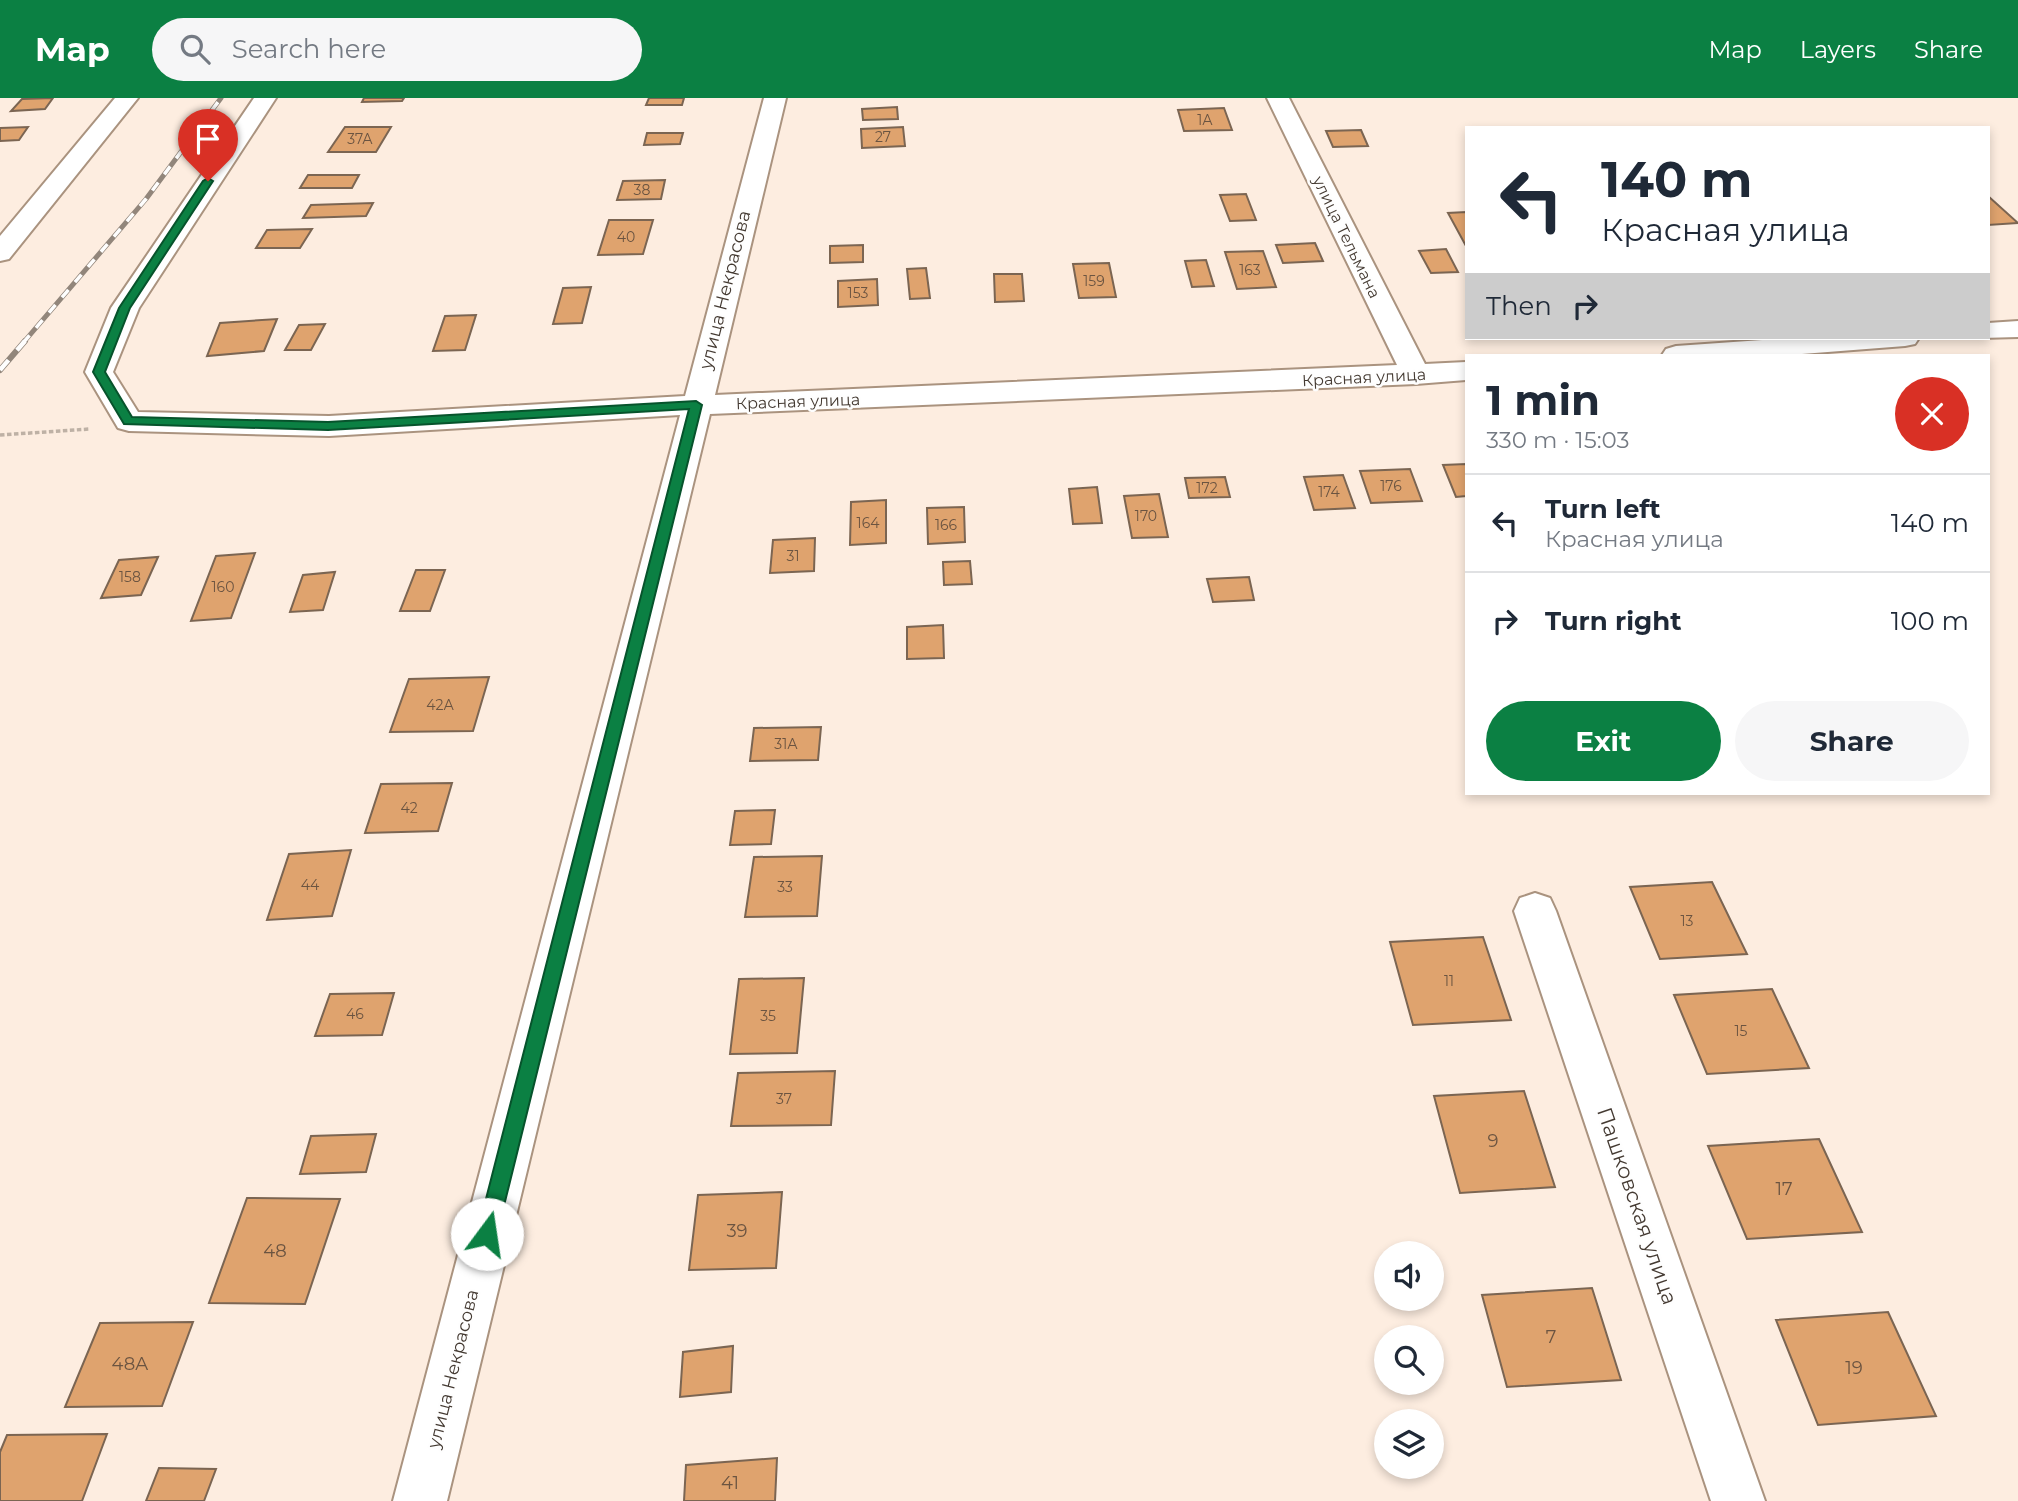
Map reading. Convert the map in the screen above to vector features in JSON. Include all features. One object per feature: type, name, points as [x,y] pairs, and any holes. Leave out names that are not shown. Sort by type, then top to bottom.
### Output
[{"type":"street","points":[[0,253],[127,98]]},
{"type":"street","points":[[129,421],[99,372],[125,308],[265,98]]},
{"type":"street","name":"улица Некрасова","points":[[420,1501],[775,98]]},
{"type":"street","name":"улица Тельмана","points":[[1278,98],[1416,375]]},
{"type":"street","points":[[1990,331],[2018,329]]},
{"type":"street","points":[[1689,354],[1878,340]]},
{"type":"street","name":"Красная улица","points":[[129,421],[328,426],[696,405],[1465,371]]},
{"type":"street","name":"Пашковская улица","points":[[1535,911],[1738,1501]]},
{"type":"path","points":[[0,435],[100,429],[129,421]]},
{"type":"building","points":[[53,98],[45,109],[11,111],[22,99]]},
{"type":"building","points":[[364,98],[404,98],[402,101],[362,102]]},
{"type":"building","points":[[649,98],[684,98],[682,105],[646,105]]},
{"type":"building","points":[[897,107],[898,119],[863,120],[862,109]]},
{"type":"building","points":[[1224,108],[1232,130],[1184,131],[1178,110]]},
{"type":"building","points":[[28,127],[19,140],[0,141],[0,128]]},
{"type":"building","points":[[345,127],[391,127],[376,152],[328,152]]},
{"type":"building","points":[[903,127],[905,146],[862,148],[861,129]]},
{"type":"building","points":[[1361,130],[1368,146],[1333,147],[1326,131]]},
{"type":"building","points":[[647,133],[683,133],[680,144],[644,145]]},
{"type":"building","points":[[308,175],[359,175],[352,188],[300,188]]},
{"type":"building","points":[[665,180],[661,199],[617,200],[623,181]]},
{"type":"building","points":[[1246,194],[1256,220],[1230,221],[1220,195]]},
{"type":"building","points":[[1990,198],[2018,223],[1990,225]]},
{"type":"building","points":[[373,203],[366,216],[303,218],[311,205]]},
{"type":"building","points":[[1465,212],[1465,244],[1448,213]]},
{"type":"building","points":[[609,220],[653,220],[643,254],[598,255]]},
{"type":"building","points":[[312,229],[300,248],[256,248],[267,230]]},
{"type":"building","points":[[1315,243],[1323,261],[1283,263],[1276,245]]},
{"type":"building","points":[[863,245],[863,262],[830,263],[830,246]]},
{"type":"building","points":[[1446,249],[1458,272],[1431,273],[1419,251]]},
{"type":"building","points":[[1263,251],[1276,287],[1237,289],[1225,252]]},
{"type":"building","points":[[1206,260],[1214,286],[1192,287],[1185,261]]},
{"type":"building","points":[[1109,263],[1116,297],[1079,298],[1073,264]]},
{"type":"building","points":[[926,268],[930,298],[910,299],[907,269]]},
{"type":"building","points":[[994,274],[1022,274],[1024,301],[995,302]]},
{"type":"building","points":[[877,279],[878,305],[838,307],[838,281]]},
{"type":"building","points":[[591,287],[582,323],[553,324],[563,288]]},
{"type":"building","points":[[476,315],[465,350],[433,351],[445,316]]},
{"type":"building","points":[[277,319],[264,351],[207,356],[220,323]]},
{"type":"building","points":[[325,324],[311,350],[285,350],[299,325]]},
{"type":"building","points":[[1465,464],[1465,496],[1456,497],[1443,465]]},
{"type":"building","points":[[1410,469],[1422,501],[1371,503],[1360,471]]},
{"type":"building","points":[[1343,475],[1355,508],[1314,510],[1304,477]]},
{"type":"building","points":[[1225,477],[1230,497],[1189,498],[1185,478]]},
{"type":"building","points":[[1097,487],[1102,523],[1073,524],[1069,489]]},
{"type":"building","points":[[1159,494],[1168,537],[1132,538],[1124,496]]},
{"type":"building","points":[[886,500],[886,543],[850,545],[851,502]]},
{"type":"building","points":[[964,507],[965,542],[928,544],[927,508]]},
{"type":"building","points":[[815,538],[814,571],[770,573],[773,540]]},
{"type":"building","points":[[255,553],[231,618],[191,621],[216,556]]},
{"type":"building","points":[[158,557],[141,595],[101,598],[119,560]]},
{"type":"building","points":[[970,561],[972,584],[944,585],[943,562]]},
{"type":"building","points":[[416,570],[445,570],[430,611],[400,611]]},
{"type":"building","points":[[335,572],[323,610],[290,612],[303,575]]},
{"type":"building","points":[[1249,577],[1254,600],[1213,602],[1207,579]]},
{"type":"building","points":[[943,625],[944,658],[907,659],[907,627]]},
{"type":"building","points":[[489,677],[473,731],[390,732],[409,679]]},
{"type":"building","points":[[821,727],[818,760],[750,761],[754,728]]},
{"type":"building","points":[[452,783],[438,831],[365,833],[381,784]]},
{"type":"building","points":[[775,810],[771,844],[730,845],[735,811]]},
{"type":"building","points":[[351,850],[332,916],[267,920],[289,854]]},
{"type":"building","points":[[822,856],[817,916],[745,917],[754,857]]},
{"type":"building","points":[[1712,882],[1747,954],[1660,959],[1630,887]]},
{"type":"building","points":[[1483,937],[1511,1020],[1413,1025],[1390,942]]},
{"type":"building","points":[[804,978],[797,1053],[730,1054],[739,979]]},
{"type":"building","points":[[1772,989],[1809,1068],[1707,1074],[1674,995]]},
{"type":"building","points":[[394,993],[382,1035],[315,1036],[330,994]]},
{"type":"building","points":[[835,1071],[831,1125],[731,1126],[738,1073]]},
{"type":"building","points":[[1524,1091],[1555,1187],[1460,1193],[1434,1096]]},
{"type":"building","points":[[376,1134],[366,1172],[300,1174],[311,1136]]},
{"type":"building","points":[[1819,1139],[1862,1232],[1747,1239],[1708,1146]]},
{"type":"building","points":[[782,1192],[776,1268],[689,1270],[698,1195]]},
{"type":"building","points":[[247,1198],[340,1199],[305,1304],[209,1303]]},
{"type":"building","points":[[1592,1288],[1621,1380],[1507,1387],[1482,1295]]},
{"type":"building","points":[[1888,1312],[1936,1416],[1818,1425],[1776,1320]]},
{"type":"building","points":[[193,1322],[162,1406],[65,1407],[100,1323]]},
{"type":"building","points":[[733,1346],[731,1392],[680,1397],[683,1352]]},
{"type":"building","points":[[107,1434],[82,1501],[0,1501],[0,1452],[7,1435]]},
{"type":"building","points":[[777,1458],[775,1501],[684,1501],[686,1465]]},
{"type":"building","points":[[159,1468],[216,1469],[204,1501],[146,1501]]},
{"type":"railway","points":[[23,343],[146,199],[221,98]]},
{"type":"railway","points":[[0,370],[25,341]]},
{"type":"route","points":[[208,181],[125,308],[99,372],[129,421],[328,426],[696,405],[487,1234]]}]
